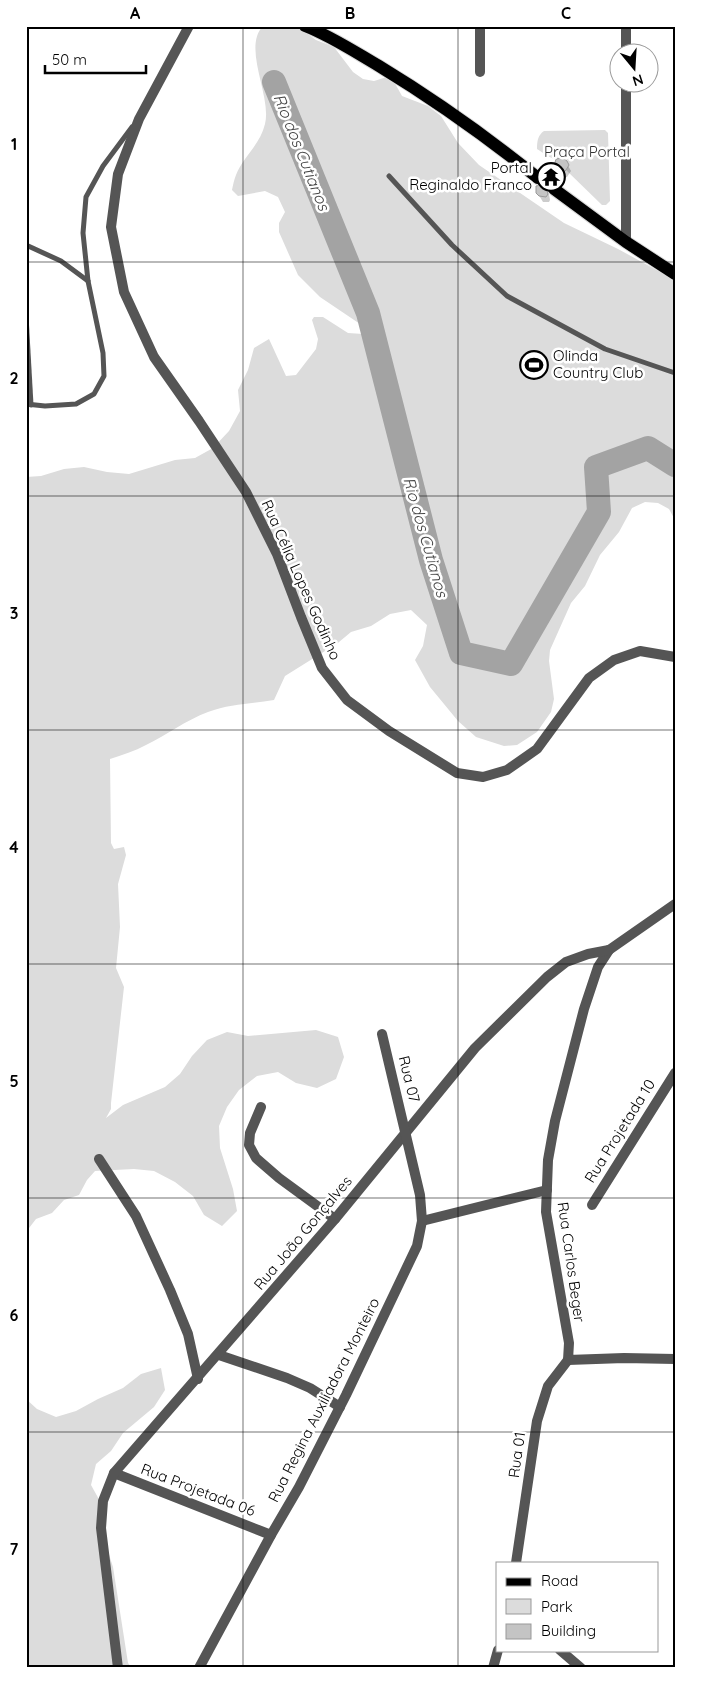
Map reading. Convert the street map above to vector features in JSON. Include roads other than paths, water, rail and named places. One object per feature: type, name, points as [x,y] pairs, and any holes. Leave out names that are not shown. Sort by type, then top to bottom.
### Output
[{"type":"main road","points":[[305,26],[320,32],[427,95],[482,134],[538,178]]},
{"type":"main road","points":[[554,188],[626,242],[675,274]]},
{"type":"street","name":"Rua Célia Lopes Godinho","points":[[188,26],[139,119],[118,174],[111,228],[124,292],[154,358],[246,492],[277,554],[322,668],[347,700],[389,731],[457,773],[483,777],[507,770],[536,749],[588,678],[614,660],[640,651],[675,657]]},
{"type":"street","points":[[480,26],[480,72]]},
{"type":"street","points":[[626,26],[626,42]]},
{"type":"street","points":[[626,92],[626,242]]},
{"type":"street","name":"Rua João Gonçalves","points":[[118,1668],[101,1528],[103,1501],[114,1473],[335,1220],[475,1048],[547,977],[566,962],[588,954],[609,950],[675,904]]},
{"type":"street","name":"Rua Carlos Beger","points":[[568,1360],[568,1343],[546,1212],[548,1160],[555,1121],[581,1018],[598,968],[609,950]]},
{"type":"street","name":"Rua 07","points":[[382,1034],[406,1131]]},
{"type":"street","name":"Rua Projetada 10","points":[[592,1205],[675,1073]]},
{"type":"street","points":[[261,1108],[250,1133],[250,1146],[256,1158],[279,1178],[335,1220]]},
{"type":"street","name":"Rua Regina Auxiliadora Monteiro","points":[[199,1668],[299,1487],[340,1407],[417,1246],[422,1221],[420,1195],[406,1131]]},
{"type":"street","points":[[99,1159],[136,1216],[170,1290],[188,1334],[198,1379]]},
{"type":"street","points":[[422,1221],[546,1190]]},
{"type":"street","points":[[218,1355],[287,1378],[310,1388],[340,1407]]},
{"type":"street","points":[[568,1360],[624,1358],[675,1360]]},
{"type":"street","name":"Rua 01","points":[[516,1562],[537,1421],[548,1386],[568,1360]]},
{"type":"street","name":"Rua Projetada 06","points":[[114,1473],[271,1535]]},
{"type":"street","points":[[493,1668],[497,1652]]},
{"type":"street","points":[[562,1652],[580,1668]]},
{"type":"lane","points":[[26,316],[29,404],[45,406],[76,404],[94,394],[104,376],[103,353],[88,282],[83,233],[86,197],[103,166],[139,119]]},
{"type":"lane","points":[[388,176],[452,245],[506,296],[605,349],[675,373]]},
{"type":"lane","points":[[26,245],[61,261],[88,282]]},
{"type":"waterway","name":"Rio dos Cutianos","points":[[274,82],[368,313],[431,560],[461,653],[511,664],[599,512],[596,467],[648,448],[675,465]]},
{"type":"tunnel","points":[[538,178],[554,189]]},
{"type":"place","name":"Portal Reginaldo Franco","points":[[551,177]]},
{"type":"place","name":"Olinda Country Club","points":[[534,365]]},
{"type":"park label","name":"Praça Portal","points":[[587,152]]}]
